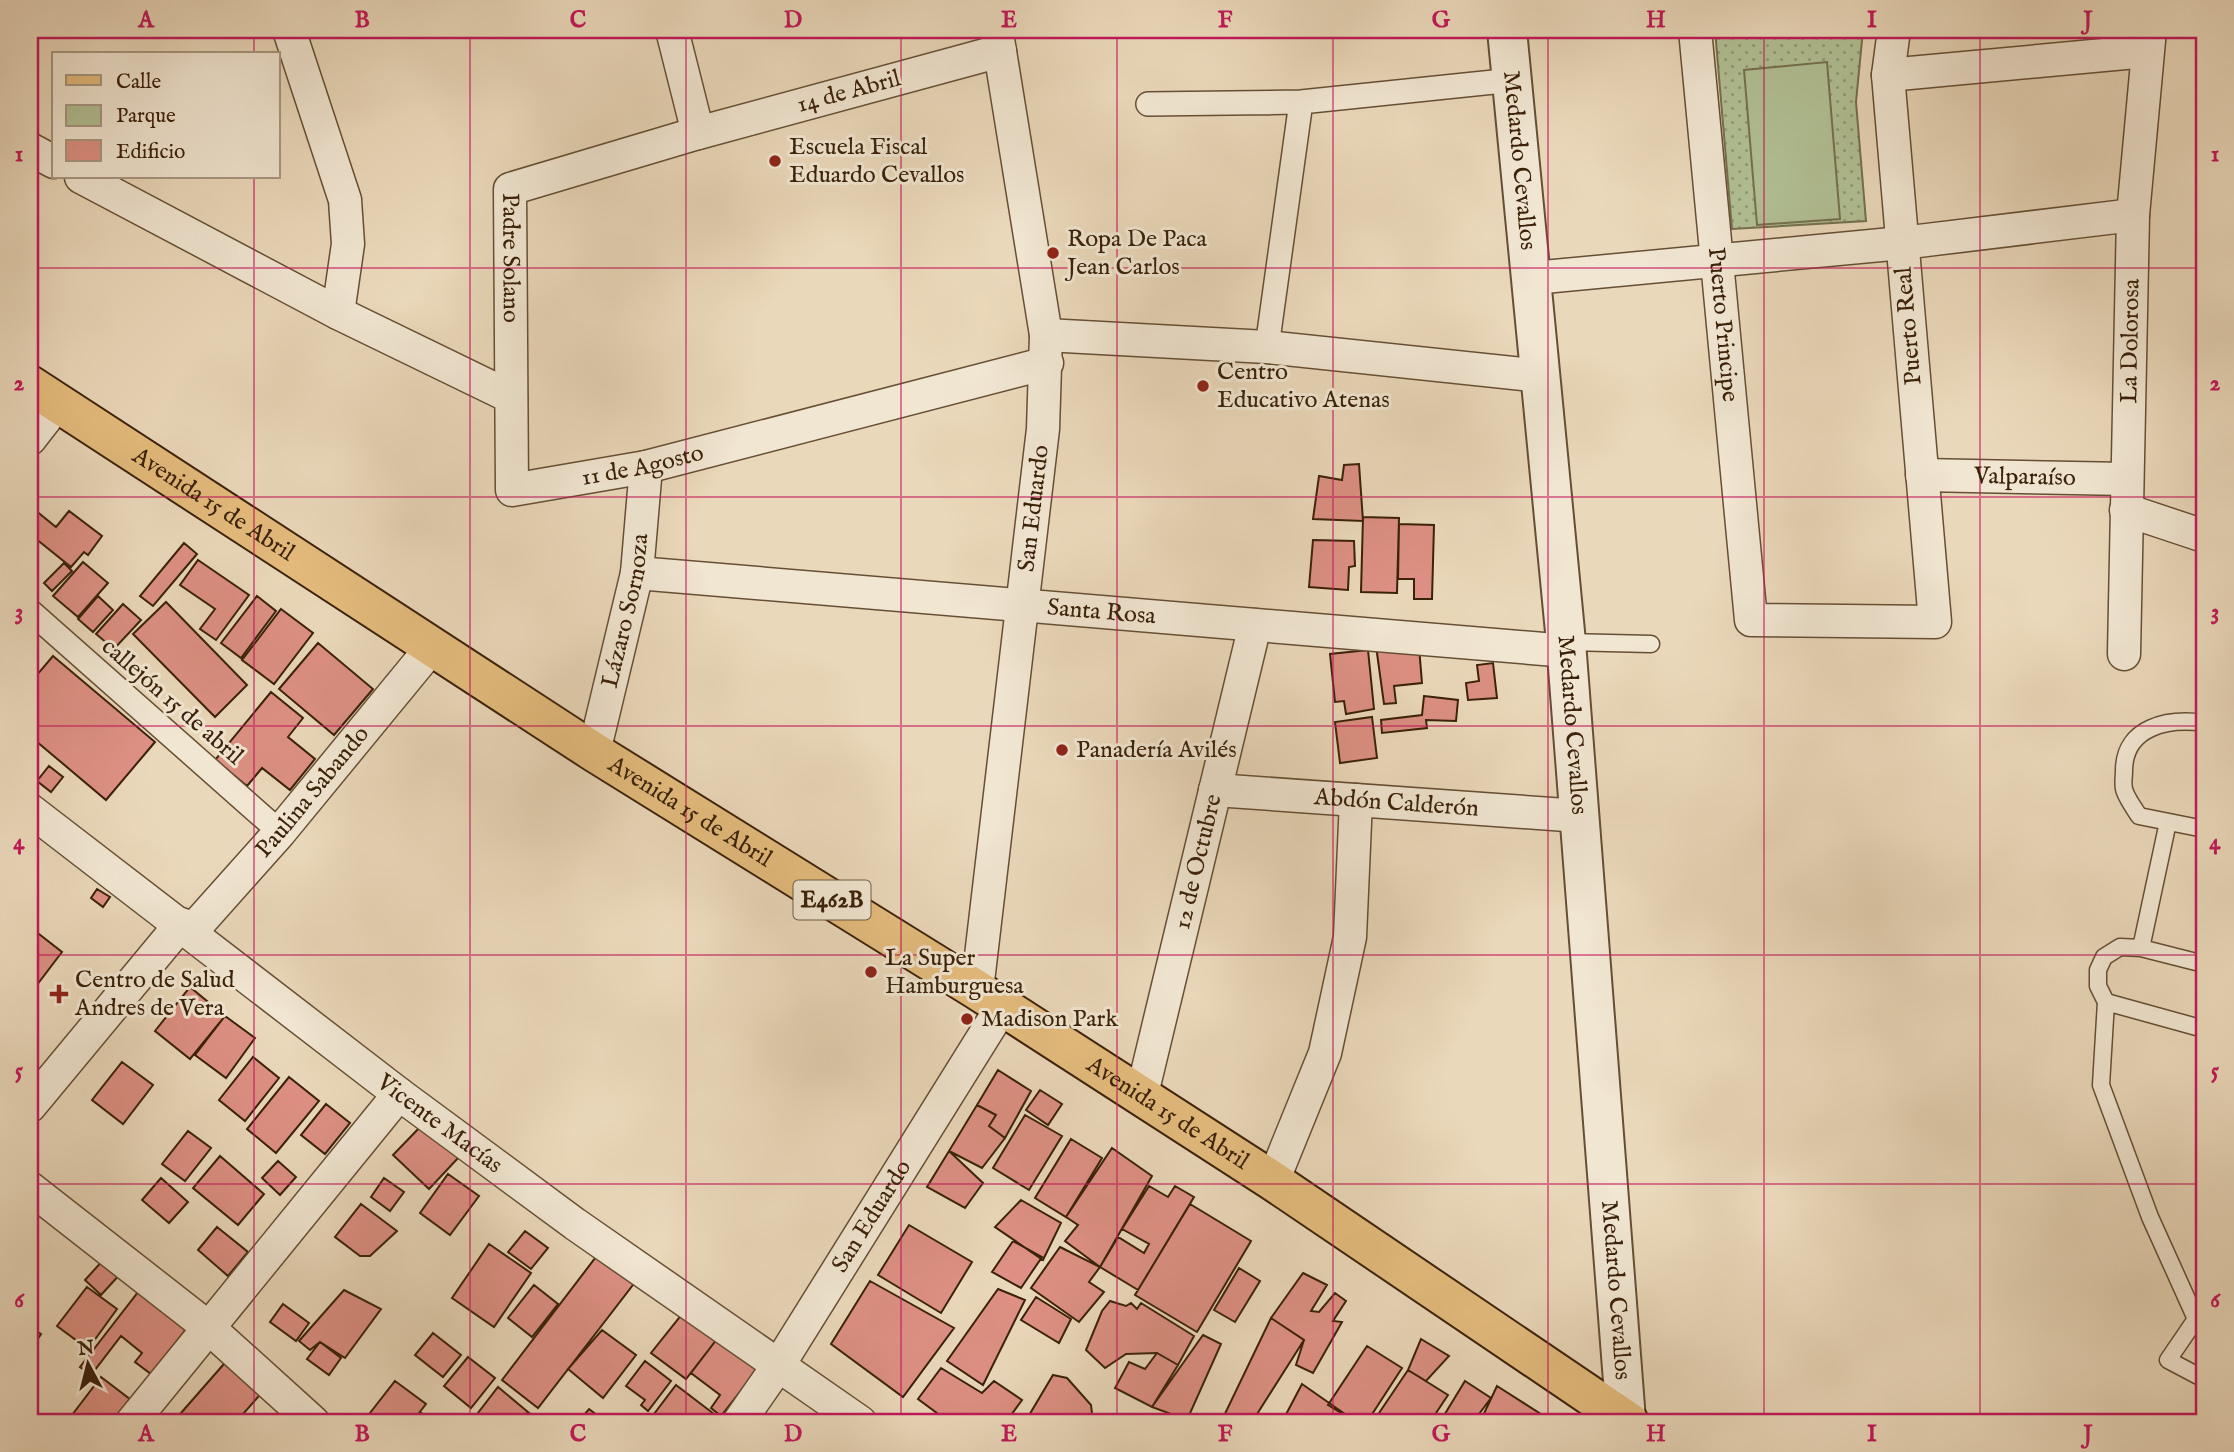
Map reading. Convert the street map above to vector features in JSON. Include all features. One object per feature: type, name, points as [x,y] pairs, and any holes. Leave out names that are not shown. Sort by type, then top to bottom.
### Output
[{"type":"main road","name":"Avenida 15 de Abril","points":[[44,394],[594,752],[990,998],[1273,1181],[1627,1421]]},
{"type":"street","points":[[289,30],[345,200],[348,244],[338,313]]},
{"type":"street","points":[[672,30],[698,133]]},
{"type":"street","name":"Medardo Cevallos","points":[[1507,30],[1533,278],[1566,647],[1627,1421]]},
{"type":"street","name":"Puerto Principe","points":[[1695,30],[1751,620],[1935,622]]},
{"type":"street","name":"Puerto Real","points":[[1894,30],[1888,75],[1935,622]]},
{"type":"street","points":[[1888,75],[2148,40]]},
{"type":"street","name":"La Dolorosa","points":[[2123,654],[2133,215],[2148,40]]},
{"type":"street","name":"14 de Abril","points":[[698,133],[998,41]]},
{"type":"street","name":"San Eduardo","points":[[739,1422],[780,1363],[990,998],[1023,606],[1043,429],[1047,349],[998,41]]},
{"type":"street","points":[[1148,104],[1301,103],[1513,80]]},
{"type":"street","points":[[1267,348],[1301,103]]},
{"type":"street","name":"Padre Solano","points":[[511,397],[510,189],[698,133]]},
{"type":"street","points":[[30,149],[52,161]]},
{"type":"street","points":[[83,178],[338,313],[511,397]]},
{"type":"street","points":[[1533,278],[1902,243],[2133,215]]},
{"type":"street","name":"11 de Agosto","points":[[511,397],[512,490],[646,467],[1047,349],[1267,348],[1541,376]]},
{"type":"street","points":[[30,439],[44,394]]},
{"type":"street","name":"Lázaro Sornoza","points":[[594,752],[636,573],[646,467]]},
{"type":"street","name":"Valparaíso","points":[[1922,475],[2127,494],[2204,536]]},
{"type":"street","name":"Santa Rosa","points":[[636,573],[1255,625],[1566,647]]},
{"type":"street","name":"callejón 15 de abril","points":[[30,611],[280,832]]},
{"type":"street","name":"12 de Octubre","points":[[1141,1098],[1255,625]]},
{"type":"street","name":"Paulina Sabando","points":[[30,1106],[185,929],[280,832],[432,647]]},
{"type":"street","name":"Abdón Calderón","points":[[1215,790],[1580,816]]},
{"type":"street","points":[[1273,1181],[1325,1053],[1350,937],[1356,800]]},
{"type":"street","name":"Vicente Macías","points":[[30,810],[399,1094],[575,1224],[780,1363],[860,1422]]},
{"type":"street","points":[[132,1422],[399,1094]]},
{"type":"street","points":[[30,1188],[209,1328],[313,1422]]},
{"type":"lane","points":[[1566,647],[1651,644]]},
{"type":"lane","points":[[2204,723],[2178,720],[2154,726],[2135,739],[2124,761],[2124,790],[2139,816],[2204,829]]},
{"type":"lane","points":[[2141,948],[2168,822]]},
{"type":"lane","points":[[2204,964],[2141,948],[2120,947],[2104,957],[2098,970],[2098,986],[2106,1002],[2101,1086],[2150,1217],[2200,1313],[2168,1360],[2204,1379]]},
{"type":"lane","points":[[2106,1002],[2204,1029]]},
{"type":"green space","points":[[1715,30],[1863,30],[1856,102],[1866,221],[1732,229]]},
{"type":"green space","points":[[1827,62],[1840,219],[1757,225],[1744,70]]},
{"type":"building","points":[[1359,464],[1363,521],[1313,519],[1319,476],[1342,480],[1344,465]]},
{"type":"building","points":[[30,506],[56,527],[69,511],[102,536],[88,555],[84,552],[71,567],[30,534]]},
{"type":"building","points":[[1363,517],[1399,518],[1397,593],[1361,592]]},
{"type":"building","points":[[1399,524],[1434,525],[1432,599],[1414,599],[1414,579],[1398,579]]},
{"type":"building","points":[[1313,540],[1354,541],[1355,566],[1349,567],[1348,590],[1309,587]]},
{"type":"building","points":[[184,543],[197,554],[153,606],[140,596]]},
{"type":"building","points":[[198,560],[249,595],[216,640],[200,629],[215,609],[180,585]]},
{"type":"building","points":[[83,562],[108,583],[78,617],[53,596]]},
{"type":"building","points":[[64,563],[72,571],[52,591],[44,583]]},
{"type":"building","points":[[98,596],[113,610],[93,632],[78,619]]},
{"type":"building","points":[[257,596],[276,611],[241,658],[221,643]]},
{"type":"building","points":[[166,602],[247,685],[215,717],[133,634]]},
{"type":"building","points":[[123,604],[141,620],[114,649],[96,634]]},
{"type":"building","points":[[281,609],[313,633],[274,684],[242,660]]},
{"type":"building","points":[[318,643],[373,689],[334,735],[279,689]]},
{"type":"building","points":[[1376,646],[1419,647],[1422,683],[1394,686],[1396,703],[1384,704]]},
{"type":"building","points":[[1368,650],[1374,709],[1346,714],[1344,701],[1335,702],[1330,654]]},
{"type":"building","points":[[53,656],[155,742],[106,800],[30,736],[30,683]]},
{"type":"building","points":[[1493,663],[1497,698],[1468,700],[1466,683],[1479,681],[1477,665]]},
{"type":"building","points":[[271,692],[303,718],[288,737],[315,759],[290,790],[262,768],[247,786],[215,760]]},
{"type":"building","points":[[1424,696],[1458,700],[1456,721],[1426,720],[1427,728],[1382,733],[1381,720],[1422,715]]},
{"type":"building","points":[[1372,717],[1377,758],[1340,763],[1335,722]]},
{"type":"building","points":[[49,766],[63,777],[51,792],[37,781]]},
{"type":"building","points":[[97,889],[110,897],[103,907],[91,898]]},
{"type":"building","points":[[30,927],[62,952],[30,994]]},
{"type":"building","points":[[190,987],[225,1016],[190,1059],[155,1031]]},
{"type":"building","points":[[225,1016],[255,1038],[226,1078],[195,1055]]},
{"type":"building","points":[[253,1057],[279,1078],[245,1121],[219,1100]]},
{"type":"building","points":[[122,1062],[153,1085],[123,1124],[92,1100]]},
{"type":"building","points":[[998,1070],[1031,1091],[1005,1138],[989,1126],[996,1115],[977,1105]]},
{"type":"building","points":[[289,1077],[319,1101],[276,1153],[247,1129]]},
{"type":"building","points":[[1040,1090],[1062,1104],[1048,1125],[1026,1110]]},
{"type":"building","points":[[326,1104],[350,1123],[325,1154],[301,1135]]},
{"type":"building","points":[[977,1105],[996,1115],[989,1126],[1005,1138],[982,1168],[949,1151]]},
{"type":"building","points":[[1025,1115],[1062,1136],[1029,1190],[993,1168]]},
{"type":"building","points":[[423,1124],[459,1157],[429,1189],[393,1155]]},
{"type":"building","points":[[188,1131],[211,1148],[185,1181],[162,1164]]},
{"type":"building","points":[[1071,1139],[1102,1158],[1066,1217],[1035,1198]]},
{"type":"building","points":[[1112,1148],[1152,1176],[1100,1267],[1065,1241],[1078,1225],[1066,1217]]},
{"type":"building","points":[[949,1151],[983,1183],[965,1208],[927,1187]]},
{"type":"building","points":[[220,1156],[264,1194],[238,1225],[193,1188]]},
{"type":"building","points":[[278,1161],[296,1177],[280,1195],[262,1178]]},
{"type":"building","points":[[448,1174],[479,1196],[450,1235],[420,1213]]},
{"type":"building","points":[[161,1178],[188,1202],[169,1223],[142,1200]]},
{"type":"building","points":[[384,1178],[404,1192],[390,1211],[371,1197]]},
{"type":"building","points":[[1149,1186],[1168,1197],[1175,1186],[1194,1197],[1138,1290],[1100,1267],[1118,1237],[1144,1253],[1149,1244],[1122,1229]]},
{"type":"building","points":[[30,1196],[42,1209],[30,1222]]},
{"type":"building","points":[[1021,1200],[1061,1223],[1043,1260],[995,1227]]},
{"type":"building","points":[[361,1204],[397,1231],[370,1256],[360,1256],[335,1237]]},
{"type":"building","points":[[1190,1204],[1251,1241],[1197,1332],[1135,1295]]},
{"type":"building","points":[[909,1225],[972,1262],[941,1313],[878,1275]]},
{"type":"building","points":[[217,1227],[248,1252],[228,1276],[198,1250]]},
{"type":"building","points":[[525,1231],[548,1248],[531,1269],[508,1252]]},
{"type":"building","points":[[1013,1241],[1042,1257],[1021,1288],[992,1272]]},
{"type":"building","points":[[489,1244],[531,1273],[494,1327],[452,1298]]},
{"type":"building","points":[[1060,1247],[1100,1267],[1089,1282],[1104,1292],[1079,1322],[1031,1288]]},
{"type":"building","points":[[599,1253],[636,1281],[538,1408],[502,1380]]},
{"type":"building","points":[[106,1257],[122,1272],[101,1295],[85,1280]]},
{"type":"building","points":[[1239,1268],[1260,1281],[1235,1322],[1214,1310]]},
{"type":"building","points":[[1303,1273],[1327,1285],[1311,1311],[1319,1312],[1335,1293],[1346,1301],[1333,1321],[1342,1322],[1313,1373],[1296,1365],[1304,1340],[1271,1318]]},
{"type":"building","points":[[870,1281],[954,1328],[903,1397],[831,1344]]},
{"type":"building","points":[[534,1285],[558,1304],[532,1337],[508,1318]]},
{"type":"building","points":[[87,1287],[117,1309],[88,1349],[57,1326]]},
{"type":"building","points":[[142,1287],[190,1324],[151,1374],[135,1362],[142,1353],[121,1336],[91,1375],[80,1367]]},
{"type":"building","points":[[998,1289],[1025,1300],[983,1385],[947,1361]]},
{"type":"building","points":[[344,1290],[381,1309],[345,1358],[320,1342],[310,1350],[299,1341]]},
{"type":"building","points":[[1036,1297],[1071,1319],[1059,1343],[1021,1320]]},
{"type":"building","points":[[1110,1301],[1126,1306],[1131,1303],[1137,1309],[1141,1303],[1194,1336],[1178,1365],[1157,1353],[1126,1354],[1105,1368],[1086,1350],[1102,1311]]},
{"type":"building","points":[[283,1304],[309,1323],[296,1341],[270,1322]]},
{"type":"building","points":[[683,1313],[717,1339],[686,1379],[651,1353]]},
{"type":"building","points":[[1271,1318],[1304,1340],[1252,1422],[1221,1422]]},
{"type":"building","points":[[30,1327],[41,1334],[30,1351]]},
{"type":"building","points":[[602,1330],[636,1355],[603,1398],[568,1369]]},
{"type":"building","points":[[433,1333],[461,1355],[443,1377],[415,1355]]},
{"type":"building","points":[[1203,1335],[1221,1344],[1187,1420],[1152,1407]]},
{"type":"building","points":[[717,1339],[757,1370],[721,1416],[711,1408],[720,1395],[691,1373]]},
{"type":"building","points":[[1421,1339],[1449,1356],[1426,1381],[1408,1370]]},
{"type":"building","points":[[320,1342],[341,1358],[329,1375],[307,1359]]},
{"type":"building","points":[[1367,1346],[1402,1368],[1367,1422],[1356,1422],[1328,1405]]},
{"type":"building","points":[[1157,1353],[1178,1365],[1152,1407],[1115,1388],[1129,1362],[1145,1369]]},
{"type":"building","points":[[230,1357],[266,1388],[236,1422],[192,1422],[181,1413]]},
{"type":"building","points":[[468,1357],[495,1378],[471,1408],[444,1386]]},
{"type":"building","points":[[645,1361],[671,1381],[648,1411],[641,1405],[645,1400],[626,1386]]},
{"type":"building","points":[[941,1368],[982,1393],[994,1381],[1022,1400],[1006,1422],[949,1422],[918,1399]]},
{"type":"building","points":[[1408,1370],[1448,1395],[1430,1422],[1373,1422]]},
{"type":"building","points":[[1053,1375],[1067,1378],[1091,1405],[1093,1422],[1025,1422]]},
{"type":"building","points":[[101,1377],[135,1403],[120,1422],[81,1422],[72,1415]]},
{"type":"building","points":[[395,1381],[426,1404],[412,1422],[382,1422],[370,1413]]},
{"type":"building","points":[[1465,1381],[1491,1398],[1473,1422],[1440,1422]]},
{"type":"building","points":[[1302,1384],[1352,1419],[1350,1422],[1282,1422]]},
{"type":"building","points":[[676,1385],[718,1417],[713,1422],[657,1422],[651,1418]]},
{"type":"building","points":[[1497,1386],[1544,1416],[1540,1422],[1480,1422]]},
{"type":"building","points":[[498,1387],[528,1412],[519,1422],[471,1422]]},
{"type":"building","points":[[30,1409],[39,1416],[35,1422],[30,1422]]},
{"type":"building","points":[[589,1409],[606,1422],[578,1422]]},
{"type":"building","points":[[420,1412],[434,1422],[412,1422]]},
{"type":"building","points":[[528,1412],[541,1422],[519,1422]]},
{"type":"place","name":"Escuela Fiscal Eduardo Cevallos","points":[[775,161]]},
{"type":"place","name":"Ropa De Paca Jean Carlos","points":[[1053,253]]},
{"type":"place","name":"Centro Educativo Atenas","points":[[1203,386]]},
{"type":"place","name":"Panadería Avilés","points":[[1062,750]]},
{"type":"place","name":"La Super Hamburguesa","points":[[871,972]]},
{"type":"place","name":"Centro de Salud Andres de Vera","points":[[59,994]]},
{"type":"place","name":"Madison Park","points":[[967,1019]]}]
